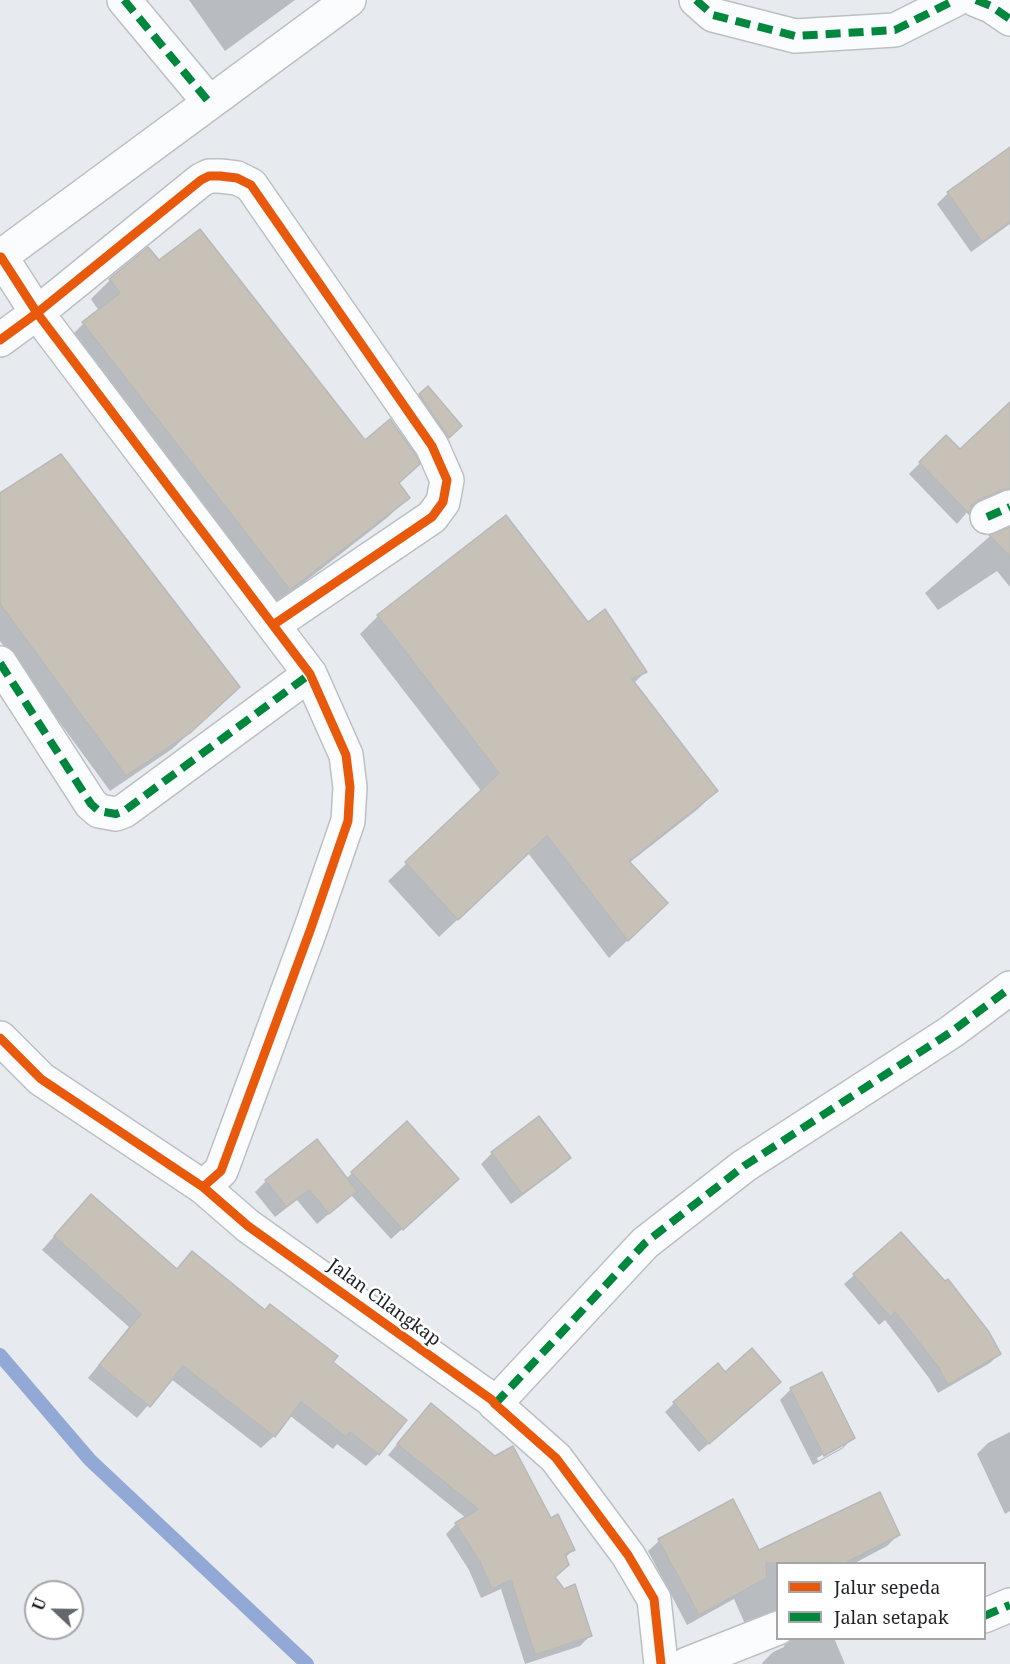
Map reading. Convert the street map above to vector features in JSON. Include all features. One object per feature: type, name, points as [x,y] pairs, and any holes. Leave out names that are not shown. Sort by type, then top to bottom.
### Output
[{"type":"street","points":[[124,0],[209,102]]},
{"type":"street","points":[[203,1187],[220,1171],[311,928],[348,821],[350,787],[346,755],[310,674],[38,313],[0,257],[349,0]]},
{"type":"street","points":[[696,0],[713,15],[795,36],[895,30],[955,0]]},
{"type":"street","points":[[976,0],[991,6],[1010,20]]},
{"type":"street","points":[[0,340],[38,313],[201,180],[209,176],[220,176],[237,178],[251,185],[432,446],[447,480],[443,502],[432,517],[273,625]]},
{"type":"street","points":[[0,663],[91,804],[99,811],[116,814],[124,811],[310,674]]},
{"type":"street","points":[[495,1404],[645,1243],[744,1166],[951,1032],[1010,988]]},
{"type":"street","name":"Jalan Cilangkap","points":[[0,1038],[41,1079],[203,1187],[248,1226],[492,1400],[556,1458],[628,1555],[654,1599],[661,1664]]},
{"type":"street","points":[[986,1615],[1010,1605]]},
{"type":"street","points":[[687,1664],[776,1628]]},
{"type":"building","points":[[1010,147],[1010,222],[982,242],[947,192]]},
{"type":"building","points":[[200,229],[365,440],[390,419],[420,464],[399,483],[410,498],[290,590],[82,322],[120,293],[109,279],[148,247],[159,260]]},
{"type":"building","points":[[428,386],[462,426],[449,438],[419,394]]},
{"type":"building","points":[[1010,402],[1010,489],[979,500],[972,505],[969,514],[919,462],[946,435],[960,449]]},
{"type":"building","points":[[61,454],[240,687],[190,733],[126,776],[0,604],[0,493]]},
{"type":"building","points":[[506,515],[588,622],[605,609],[647,672],[632,679],[718,791],[629,861],[668,903],[628,941],[547,836],[458,920],[405,862],[499,773],[377,615]]},
{"type":"building","points":[[1010,527],[1010,557],[989,535]]},
{"type":"building","points":[[539,1116],[571,1158],[522,1194],[491,1152]]},
{"type":"building","points":[[407,1121],[459,1179],[403,1230],[351,1172]]},
{"type":"building","points":[[317,1139],[357,1191],[329,1214],[309,1190],[286,1207],[265,1180]]},
{"type":"building","points":[[91,1194],[177,1269],[192,1251],[265,1310],[270,1304],[338,1356],[333,1362],[407,1420],[379,1455],[350,1432],[346,1437],[301,1402],[275,1437],[183,1366],[150,1407],[99,1365],[141,1314],[54,1236]]},
{"type":"building","points":[[901,1232],[945,1281],[948,1279],[989,1332],[1001,1354],[948,1385],[939,1368],[895,1312],[890,1317],[853,1274]]},
{"type":"building","points":[[752,1348],[781,1382],[709,1444],[673,1402],[718,1363],[725,1372]]},
{"type":"building","points":[[822,1372],[855,1438],[824,1456],[790,1388]]},
{"type":"building","points":[[431,1403],[495,1456],[513,1446],[551,1518],[558,1514],[575,1550],[565,1554],[569,1565],[555,1577],[564,1589],[575,1584],[592,1636],[535,1655],[511,1580],[492,1589],[479,1560],[455,1523],[478,1509],[397,1444]]},
{"type":"building","points":[[880,1492],[900,1535],[847,1562],[766,1563],[767,1578],[699,1615],[658,1539],[733,1499],[759,1550]]},
{"type":"waterway","points":[[0,1355],[90,1460],[307,1664]]},
{"type":"marked path","points":[[124,0],[209,102]]},
{"type":"marked path","points":[[696,0],[713,15],[795,36],[895,30],[955,0]]},
{"type":"marked path","points":[[976,0],[991,6],[1010,19]]},
{"type":"marked path","points":[[987,517],[1010,507]]},
{"type":"marked path","points":[[0,663],[91,804],[99,811],[116,814],[124,811],[310,674]]},
{"type":"marked path","points":[[495,1404],[645,1243],[744,1166],[951,1032],[1010,988]]},
{"type":"marked path","points":[[986,1615],[1010,1605]]},
{"type":"cycle path","points":[[0,340],[37,313],[201,180],[209,176],[220,176],[237,178],[251,185],[432,446],[447,480],[443,502],[432,517],[273,625]]},
{"type":"cycle path","points":[[1,257],[37,313],[310,674],[346,755],[350,787],[348,821],[221,1171],[203,1187]]},
{"type":"cycle path","points":[[0,1038],[41,1079],[203,1187],[248,1226],[492,1400],[556,1458],[628,1555],[654,1599],[661,1664]]}]
